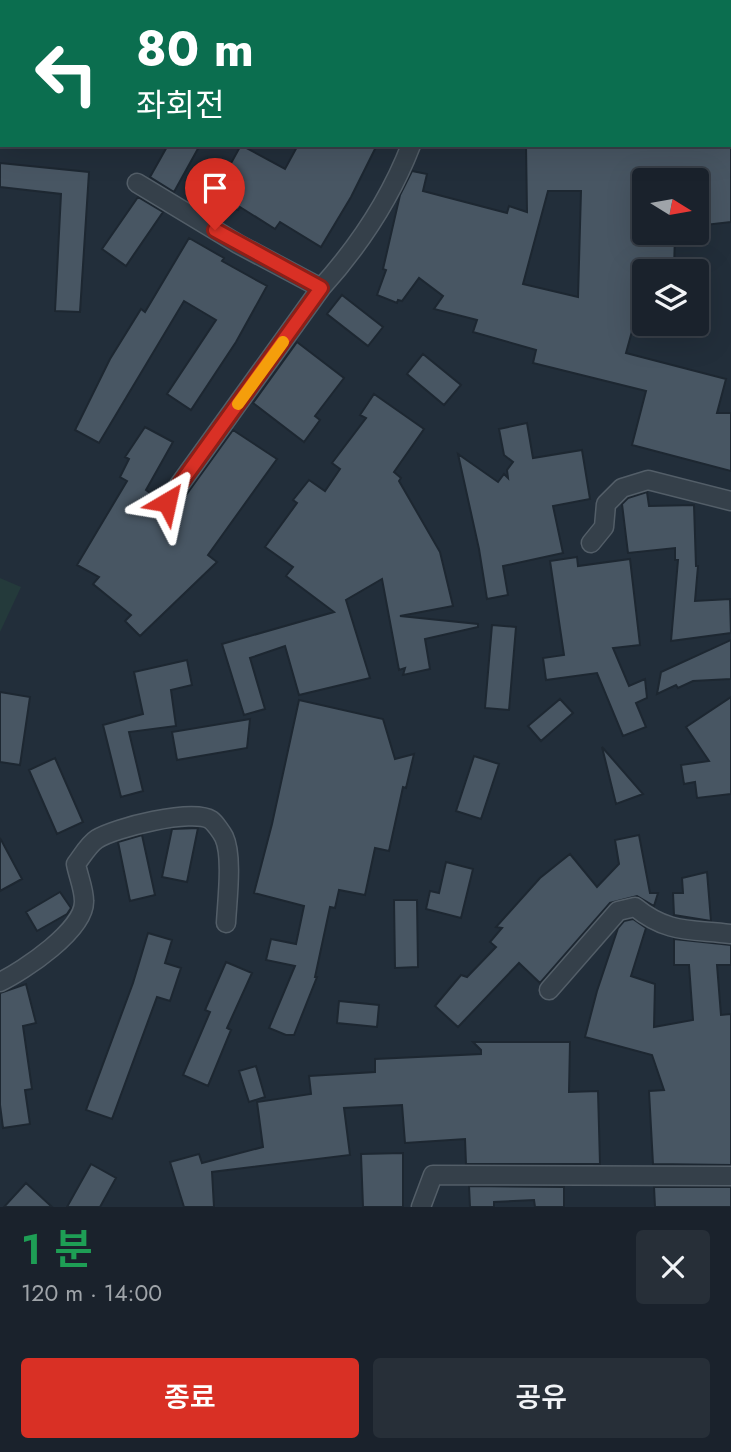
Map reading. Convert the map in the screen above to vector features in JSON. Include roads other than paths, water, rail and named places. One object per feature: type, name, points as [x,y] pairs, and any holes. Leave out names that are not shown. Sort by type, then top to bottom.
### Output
[{"type":"street","points":[[167,502],[321,288],[346,260],[400,174],[410,147]]},
{"type":"street","points":[[137,183],[238,244],[321,288]]},
{"type":"street","points":[[591,544],[604,527],[606,505],[622,488],[648,480],[731,501]]},
{"type":"street","points":[[0,982],[22,971],[58,943],[75,922],[84,903],[76,864],[96,839],[134,826],[176,817],[198,816],[212,820],[225,838],[228,870],[226,923]]},
{"type":"street","points":[[549,990],[618,911],[635,907],[652,921],[681,930],[731,934]]},
{"type":"street","points":[[421,1207],[433,1175],[731,1176]]}]
